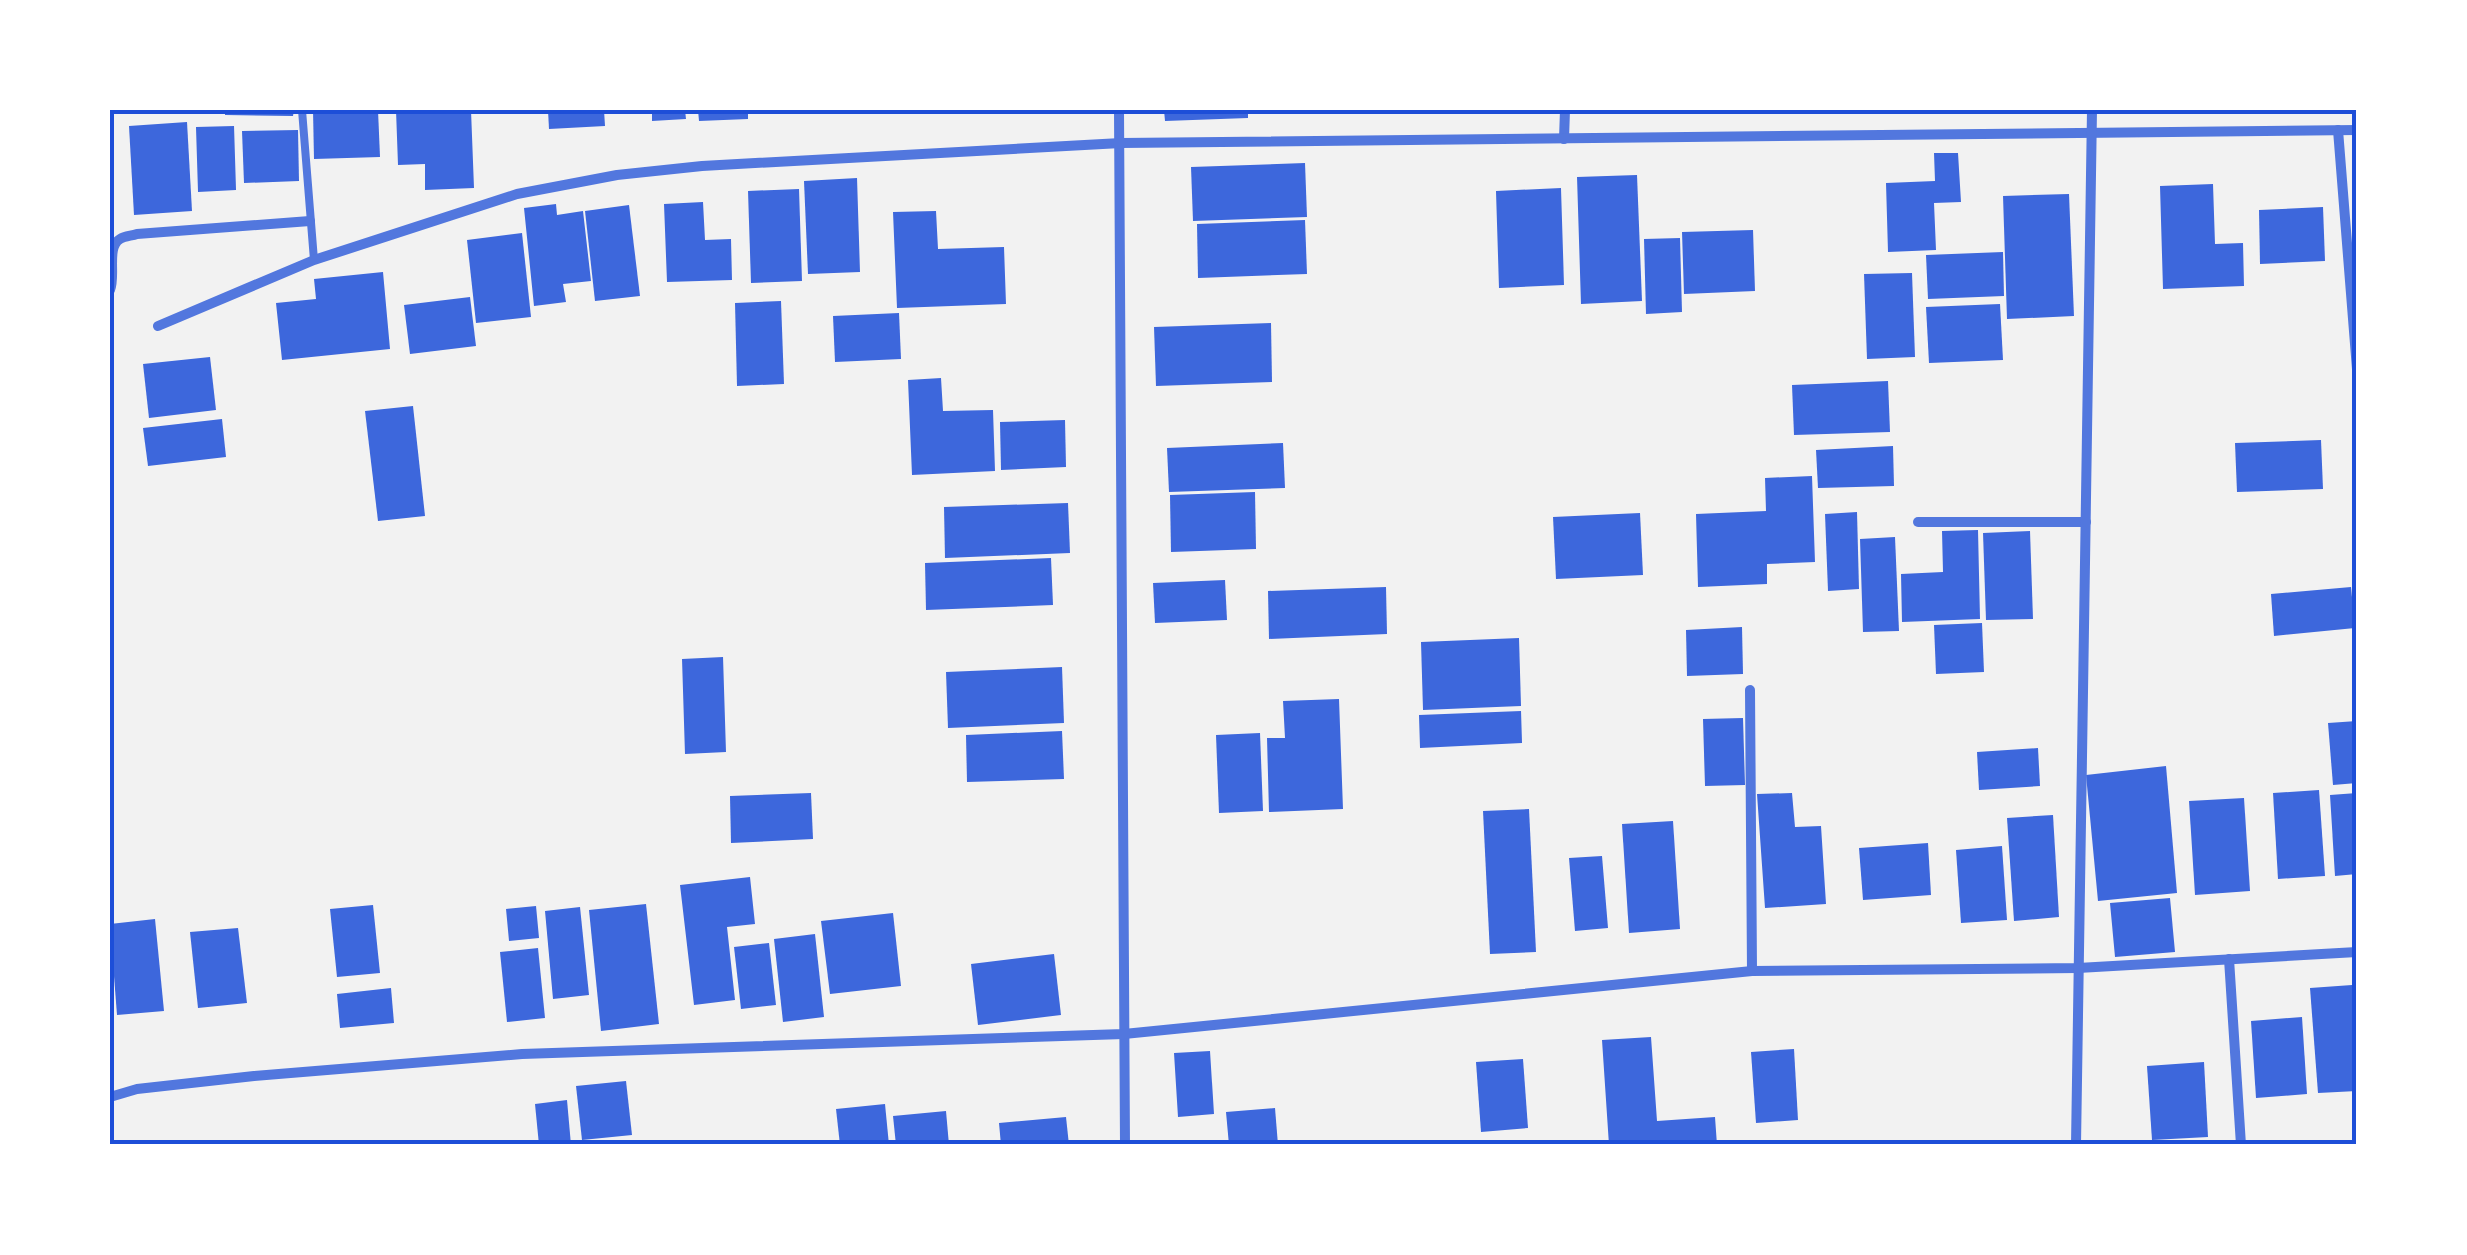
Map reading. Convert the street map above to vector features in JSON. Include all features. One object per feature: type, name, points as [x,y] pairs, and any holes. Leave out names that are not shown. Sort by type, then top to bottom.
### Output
[{"type":"street","points":[[1119,110],[1125,1145]]},
{"type":"street","points":[[1564,139],[1565,110]]},
{"type":"street","points":[[2076,1145],[2092,110]]},
{"type":"street","points":[[2338,130],[2357,369]]},
{"type":"street","points":[[158,326],[314,260],[517,194],[617,175],[702,166],[1120,144],[2357,130]]},
{"type":"street","points":[[110,290],[114,282],[112,248],[119,239],[137,234],[310,220]]},
{"type":"street","points":[[1918,522],[2086,522]]},
{"type":"street","points":[[1750,690],[1752,971]]},
{"type":"street","points":[[110,1097],[137,1089],[254,1076],[522,1054],[1124,1034],[1752,971],[2078,968],[2357,952]]},
{"type":"street","points":[[2229,959],[2240,1145]]},
{"type":"lane","points":[[302,110],[314,260]]},
{"type":"building","points":[[225,110],[294,110],[293,116],[225,115]]},
{"type":"building","points":[[313,110],[378,110],[380,157],[314,159]]},
{"type":"building","points":[[396,110],[471,110],[474,188],[425,190],[425,164],[398,165]]},
{"type":"building","points":[[548,110],[604,110],[605,126],[549,129]]},
{"type":"building","points":[[652,110],[685,110],[686,119],[652,121]]},
{"type":"building","points":[[698,110],[748,110],[748,119],[699,121]]},
{"type":"building","points":[[1164,110],[1248,110],[1248,118],[1165,121]]},
{"type":"building","points":[[187,122],[192,211],[134,215],[129,126]]},
{"type":"building","points":[[234,126],[236,190],[198,192],[196,127]]},
{"type":"building","points":[[298,130],[299,181],[244,183],[242,131]]},
{"type":"building","points":[[1934,153],[1958,153],[1961,202],[1934,203],[1936,250],[1888,252],[1886,183],[1935,181]]},
{"type":"building","points":[[1305,163],[1307,217],[1193,221],[1191,167]]},
{"type":"building","points":[[1637,175],[1642,301],[1581,304],[1577,177]]},
{"type":"building","points":[[857,178],[860,272],[808,274],[804,181]]},
{"type":"building","points":[[2213,184],[2215,244],[2243,243],[2244,286],[2163,289],[2160,186]]},
{"type":"building","points":[[1561,188],[1564,285],[1499,288],[1496,191]]},
{"type":"building","points":[[799,189],[802,281],[751,283],[748,191]]},
{"type":"building","points":[[2069,194],[2074,316],[2007,319],[2003,196]]},
{"type":"building","points":[[703,202],[705,240],[731,239],[732,280],[667,282],[664,204]]},
{"type":"building","points":[[556,204],[557,215],[583,211],[591,281],[563,284],[566,302],[534,306],[524,208]]},
{"type":"building","points":[[629,205],[640,296],[595,301],[585,211]]},
{"type":"building","points":[[2323,207],[2325,261],[2260,264],[2259,210]]},
{"type":"building","points":[[936,211],[938,249],[1004,247],[1006,304],[897,308],[893,212]]},
{"type":"building","points":[[1305,220],[1307,274],[1198,278],[1197,224]]},
{"type":"building","points":[[1753,230],[1755,291],[1684,294],[1682,232]]},
{"type":"building","points":[[522,233],[531,317],[476,323],[467,240]]},
{"type":"building","points":[[1680,238],[1682,312],[1646,314],[1644,239]]},
{"type":"building","points":[[2003,252],[2004,296],[1928,299],[1926,255]]},
{"type":"building","points":[[383,272],[390,349],[282,360],[276,303],[316,299],[314,279]]},
{"type":"building","points":[[1912,273],[1915,357],[1867,359],[1864,274]]},
{"type":"building","points":[[470,297],[476,346],[410,354],[404,305]]},
{"type":"building","points":[[781,301],[784,384],[737,386],[735,303]]},
{"type":"building","points":[[2000,304],[2003,360],[1929,363],[1926,307]]},
{"type":"building","points":[[899,313],[901,359],[835,362],[833,316]]},
{"type":"building","points":[[1271,323],[1272,382],[1156,386],[1154,327]]},
{"type":"building","points":[[210,357],[216,410],[149,418],[143,364]]},
{"type":"building","points":[[941,378],[943,411],[993,410],[995,471],[912,475],[908,380]]},
{"type":"building","points":[[1888,381],[1890,432],[1794,435],[1792,385]]},
{"type":"building","points":[[413,406],[425,516],[378,521],[365,411]]},
{"type":"building","points":[[222,419],[226,457],[148,466],[143,428]]},
{"type":"building","points":[[1065,420],[1066,467],[1001,470],[1000,422]]},
{"type":"building","points":[[2321,440],[2323,489],[2237,492],[2235,443]]},
{"type":"building","points":[[1283,443],[1285,488],[1169,492],[1167,448]]},
{"type":"building","points":[[1893,446],[1894,486],[1818,488],[1816,450]]},
{"type":"building","points":[[1812,476],[1815,562],[1767,564],[1767,584],[1698,587],[1696,514],[1766,511],[1765,478]]},
{"type":"building","points":[[1255,492],[1256,549],[1171,552],[1170,495]]},
{"type":"building","points":[[1068,503],[1070,553],[945,558],[944,507]]},
{"type":"building","points":[[1857,512],[1859,589],[1828,591],[1825,514]]},
{"type":"building","points":[[1640,513],[1643,575],[1556,579],[1553,517]]},
{"type":"building","points":[[1978,530],[1980,619],[1902,622],[1901,574],[1943,572],[1942,531]]},
{"type":"building","points":[[2030,531],[2033,619],[1986,620],[1983,533]]},
{"type":"building","points":[[1895,537],[1899,631],[1863,632],[1860,539]]},
{"type":"building","points":[[1051,558],[1053,605],[926,610],[925,563]]},
{"type":"building","points":[[1225,580],[1227,620],[1155,623],[1153,583]]},
{"type":"building","points":[[1386,587],[1387,634],[1269,639],[1268,591]]},
{"type":"building","points":[[2351,587],[2355,628],[2274,636],[2271,594]]},
{"type":"building","points":[[1982,623],[1984,672],[1936,674],[1934,625]]},
{"type":"building","points":[[1742,627],[1743,674],[1687,676],[1686,630]]},
{"type":"building","points":[[1519,638],[1521,706],[1423,710],[1421,642]]},
{"type":"building","points":[[723,657],[726,752],[685,754],[682,659]]},
{"type":"building","points":[[1062,667],[1064,723],[948,728],[946,672]]},
{"type":"building","points":[[1339,699],[1343,809],[1269,812],[1267,738],[1285,738],[1283,701]]},
{"type":"building","points":[[1521,711],[1522,743],[1420,748],[1419,715]]},
{"type":"building","points":[[1743,718],[1745,785],[1705,786],[1703,719]]},
{"type":"building","points":[[2357,721],[2357,783],[2333,785],[2328,723]]},
{"type":"building","points":[[1062,731],[1064,779],[967,782],[966,735]]},
{"type":"building","points":[[1260,733],[1263,811],[1219,813],[1216,735]]},
{"type":"building","points":[[2038,748],[2040,786],[1979,790],[1977,752]]},
{"type":"building","points":[[2166,766],[2177,893],[2098,901],[2086,775]]},
{"type":"building","points":[[2319,790],[2325,876],[2278,879],[2273,793]]},
{"type":"building","points":[[811,793],[813,839],[731,843],[730,796]]},
{"type":"building","points":[[1792,793],[1795,827],[1821,826],[1826,904],[1765,908],[1757,794]]},
{"type":"building","points":[[2357,793],[2357,874],[2335,876],[2330,795]]},
{"type":"building","points":[[2244,798],[2250,891],[2195,895],[2189,801]]},
{"type":"building","points":[[1529,809],[1536,952],[1490,954],[1483,811]]},
{"type":"building","points":[[2053,815],[2059,917],[2014,921],[2007,818]]},
{"type":"building","points":[[1673,821],[1680,929],[1629,933],[1622,824]]},
{"type":"building","points":[[1928,843],[1931,895],[1863,900],[1859,848]]},
{"type":"building","points":[[2002,846],[2007,920],[1961,923],[1956,850]]},
{"type":"building","points":[[1602,856],[1608,928],[1575,931],[1569,858]]},
{"type":"building","points":[[750,877],[755,924],[727,927],[735,1000],[694,1005],[680,885]]},
{"type":"building","points":[[2170,898],[2175,952],[2115,957],[2110,903]]},
{"type":"building","points":[[646,904],[659,1024],[601,1031],[589,910]]},
{"type":"building","points":[[373,905],[380,973],[337,977],[330,909]]},
{"type":"building","points":[[536,906],[539,938],[509,941],[506,909]]},
{"type":"building","points":[[580,907],[589,995],[553,999],[545,911]]},
{"type":"building","points":[[893,913],[901,986],[830,994],[821,921]]},
{"type":"building","points":[[155,919],[164,1011],[117,1015],[110,924]]},
{"type":"building","points":[[238,928],[247,1003],[198,1008],[190,932]]},
{"type":"building","points":[[815,934],[824,1017],[783,1022],[774,939]]},
{"type":"building","points":[[769,943],[776,1005],[741,1009],[734,947]]},
{"type":"building","points":[[538,948],[545,1018],[507,1022],[500,952]]},
{"type":"building","points":[[1054,954],[1061,1015],[978,1025],[971,964]]},
{"type":"building","points":[[2352,985],[2357,1091],[2318,1093],[2310,988]]},
{"type":"building","points":[[391,988],[394,1023],[340,1028],[337,994]]},
{"type":"building","points":[[2302,1017],[2307,1094],[2256,1098],[2251,1021]]},
{"type":"building","points":[[1651,1037],[1657,1121],[1715,1117],[1717,1145],[1609,1145],[1602,1040]]},
{"type":"building","points":[[1794,1049],[1798,1120],[1756,1123],[1751,1052]]},
{"type":"building","points":[[1210,1051],[1214,1114],[1178,1117],[1174,1053]]},
{"type":"building","points":[[1523,1059],[1528,1128],[1481,1132],[1476,1062]]},
{"type":"building","points":[[2204,1062],[2208,1137],[2152,1140],[2147,1066]]},
{"type":"building","points":[[626,1081],[632,1135],[582,1140],[576,1086]]},
{"type":"building","points":[[567,1100],[571,1145],[539,1145],[535,1104]]},
{"type":"building","points":[[885,1104],[889,1145],[840,1145],[836,1109]]},
{"type":"building","points":[[1275,1108],[1278,1145],[1229,1145],[1226,1112]]},
{"type":"building","points":[[946,1111],[949,1145],[896,1145],[893,1116]]},
{"type":"building","points":[[1066,1117],[1069,1145],[1001,1145],[999,1123]]}]
